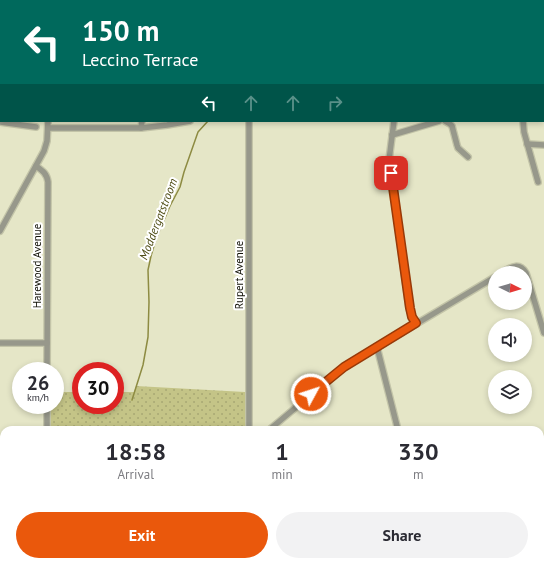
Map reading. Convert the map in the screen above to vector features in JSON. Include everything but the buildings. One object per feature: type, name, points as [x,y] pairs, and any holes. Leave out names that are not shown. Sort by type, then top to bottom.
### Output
[{"type":"street","points":[[0,122],[36,127]]},
{"type":"street","points":[[0,231],[46,147],[48,122]]},
{"type":"street","points":[[141,128],[142,122]]},
{"type":"street","points":[[48,128],[141,128],[177,122]]},
{"type":"street","name":"Rupert Avenue","points":[[249,122],[249,426]]},
{"type":"street","points":[[394,122],[389,160],[410,308],[412,317],[416,323]]},
{"type":"street","points":[[392,135],[436,122]]},
{"type":"street","points":[[448,122],[452,126],[458,148],[468,157]]},
{"type":"street","points":[[523,122],[524,132],[538,182]]},
{"type":"street","points":[[527,144],[544,145]]},
{"type":"street","name":"Harewood Avenue","points":[[36,166],[44,172],[48,182],[47,362]]},
{"type":"street","points":[[274,426],[344,367],[488,280]]},
{"type":"street","points":[[532,293],[544,333]]},
{"type":"street","points":[[0,343],[47,343]]},
{"type":"street","points":[[377,347],[397,426]]},
{"type":"street","points":[[47,414],[47,426]]},
{"type":"green space","points":[[136,386],[245,392],[245,426],[49,426],[49,414],[64,414],[64,392],[72,392],[72,414],[124,414],[124,392],[134,392]]},
{"type":"waterway","name":"Moddergatstroom","points":[[132,400],[143,365],[148,337],[148,270],[151,256],[156,239],[180,187],[198,132],[207,122]]},
{"type":"route","points":[[311,394],[344,367],[416,323],[411,314],[391,173]]}]
